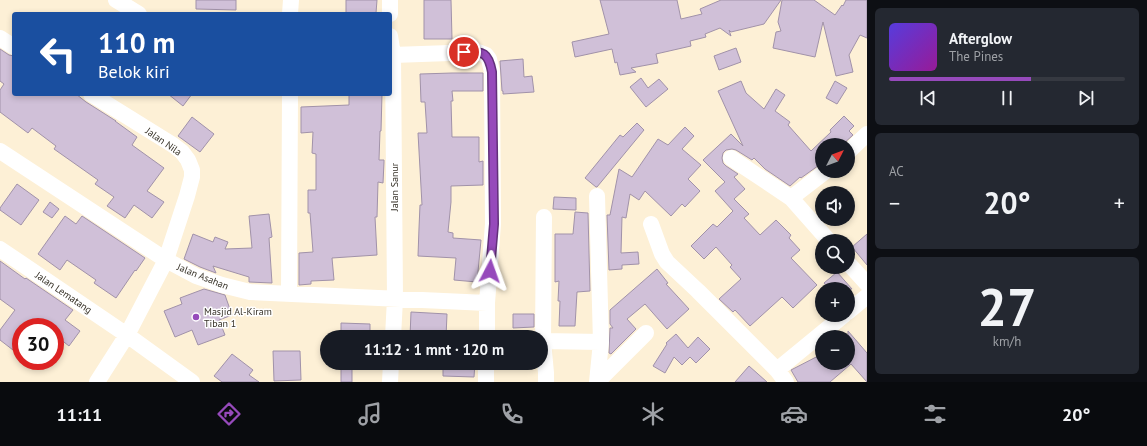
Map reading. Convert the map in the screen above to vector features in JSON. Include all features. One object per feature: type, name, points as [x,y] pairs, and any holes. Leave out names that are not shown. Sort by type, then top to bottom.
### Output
[{"type":"street","points":[[116,0],[136,12]]},
{"type":"street","points":[[290,12],[291,0]]},
{"type":"street","points":[[390,0],[390,12]]},
{"type":"street","points":[[0,38],[12,45]]},
{"type":"street","name":"Jalan Sanur","points":[[392,49],[394,299],[392,330]]},
{"type":"street","points":[[393,55],[478,52],[486,55],[489,59],[492,72],[494,224],[486,330]]},
{"type":"street","name":"Jalan Nila","points":[[94,96],[173,145],[182,152],[188,160],[192,170],[192,177],[187,196],[166,260],[127,335],[96,382]]},
{"type":"street","points":[[289,294],[290,96]]},
{"type":"street","points":[[855,145],[867,134]]},
{"type":"street","name":"Jalan Asahan","points":[[0,151],[166,260],[196,276],[222,285],[250,292],[487,303]]},
{"type":"street","points":[[731,158],[791,198],[823,234]]},
{"type":"street","points":[[791,198],[817,178]]},
{"type":"street","points":[[597,196],[600,342],[597,382]]},
{"type":"street","points":[[543,330],[544,217]]},
{"type":"street","points":[[651,224],[662,254],[667,262],[782,376],[837,322]]},
{"type":"street","name":"Jalan Lematang","points":[[0,249],[127,335],[192,382]]},
{"type":"street","points":[[855,271],[867,284]]},
{"type":"street","points":[[855,306],[867,296]]},
{"type":"street","points":[[597,382],[646,333]]},
{"type":"street","points":[[548,342],[600,342]]},
{"type":"street","points":[[390,382],[391,370]]},
{"type":"street","points":[[486,370],[486,382]]},
{"type":"street","points":[[546,370],[546,382]]},
{"type":"building","points":[[196,0],[236,0],[236,10],[196,9]]},
{"type":"building","points":[[346,0],[377,0],[376,12],[346,12]]},
{"type":"building","points":[[424,0],[451,0],[452,39],[424,39]]},
{"type":"building","points":[[600,0],[677,0],[681,19],[702,14],[700,9],[721,0],[781,0],[764,24],[731,32],[729,30],[731,36],[720,28],[705,34],[706,37],[690,41],[691,46],[656,54],[658,63],[631,68],[636,72],[620,75],[617,62],[615,63],[612,49],[575,57],[572,42],[609,34]]},
{"type":"building","points":[[782,0],[814,0],[835,15],[846,0],[867,0],[867,38],[860,35],[849,55],[853,72],[836,76],[823,22],[815,57],[773,48],[776,32],[781,31],[778,22]]},
{"type":"building","points":[[736,48],[741,62],[719,70],[714,56]]},
{"type":"building","points":[[0,49],[12,56],[12,96],[78,96],[137,137],[132,145],[164,168],[147,191],[164,202],[152,218],[134,205],[125,218],[107,206],[114,197],[95,184],[98,180],[54,149],[56,146],[32,128],[28,133],[0,112],[0,90],[4,84],[0,81]]},
{"type":"building","points":[[523,59],[524,77],[532,76],[534,92],[503,94],[500,61]]},
{"type":"building","points":[[483,73],[483,91],[452,91],[453,101],[451,101],[452,137],[479,137],[479,162],[483,161],[483,185],[451,186],[448,232],[453,233],[453,238],[481,240],[477,282],[454,280],[456,258],[418,256],[420,205],[422,205],[418,133],[427,133],[425,102],[421,102],[420,74]]},
{"type":"building","points":[[641,78],[648,88],[659,79],[668,89],[646,107],[630,87]]},
{"type":"building","points":[[741,81],[746,93],[764,109],[776,89],[785,95],[775,111],[790,122],[788,125],[811,151],[815,147],[815,168],[801,178],[800,177],[790,186],[765,169],[754,158],[752,160],[732,149],[726,150],[723,153],[723,163],[738,174],[734,177],[745,189],[734,199],[749,214],[744,218],[760,235],[776,220],[791,235],[789,238],[800,250],[791,258],[815,283],[815,287],[793,308],[782,297],[750,326],[735,310],[733,312],[719,299],[741,279],[730,267],[732,265],[716,247],[704,259],[691,246],[713,224],[717,227],[733,211],[715,191],[725,182],[703,160],[731,134],[743,146],[718,91]]},
{"type":"building","points":[[835,81],[847,88],[837,104],[826,98]]},
{"type":"building","points":[[170,96],[190,96],[183,106]]},
{"type":"building","points":[[349,96],[382,96],[379,160],[384,160],[384,162],[383,183],[378,182],[377,217],[375,217],[377,255],[332,258],[334,280],[311,281],[311,284],[299,285],[299,253],[313,252],[310,213],[308,213],[308,190],[316,190],[316,154],[312,153],[313,132],[301,133],[301,107],[349,105]]},
{"type":"building","points":[[844,116],[854,126],[849,131],[853,135],[850,138],[825,138],[831,132],[830,130]]},
{"type":"building","points":[[192,117],[214,134],[200,152],[178,136]]},
{"type":"building","points":[[637,123],[644,130],[596,187],[585,178],[620,135],[623,137]]},
{"type":"building","points":[[685,127],[694,136],[682,149],[701,165],[688,179],[700,191],[685,207],[682,204],[671,216],[645,191],[639,200],[630,194],[626,218],[622,217],[621,253],[638,252],[639,264],[622,265],[622,269],[609,270],[607,215],[610,215],[619,169],[632,177],[658,139],[668,145]]},
{"type":"building","points":[[17,184],[39,200],[21,225],[0,210]]},
{"type":"building","points":[[554,197],[576,198],[576,210],[553,209]]},
{"type":"building","points":[[50,202],[59,209],[52,218],[43,212]]},
{"type":"building","points":[[575,212],[588,213],[590,291],[577,292],[575,326],[559,326],[559,281],[555,282],[555,234],[573,234]]},
{"type":"building","points":[[269,214],[272,237],[269,238],[272,283],[249,282],[249,277],[213,266],[216,273],[184,259],[193,234],[213,242],[215,237],[228,242],[225,249],[252,248],[249,216]]},
{"type":"building","points":[[65,216],[76,224],[82,216],[145,258],[116,298],[94,283],[96,280],[67,260],[60,270],[38,254]]},
{"type":"building","points":[[867,234],[867,265],[855,251],[855,244]]},
{"type":"building","points":[[0,261],[73,310],[65,320],[80,331],[69,346],[64,342],[64,318],[12,318],[12,349],[0,340],[0,330],[15,310],[0,299]]},
{"type":"building","points":[[657,269],[668,283],[666,284],[689,309],[667,329],[645,304],[627,319],[636,329],[611,354],[609,353],[610,328],[613,328],[610,324],[610,310]]},
{"type":"building","points":[[835,274],[839,274],[846,282],[825,282]]},
{"type":"building","name":"Masjid Al-Kiram Tiban 1","points":[[204,289],[225,295],[232,315],[219,320],[225,335],[198,345],[192,330],[175,337],[164,311],[182,304],[180,298]]},
{"type":"building","points":[[411,312],[447,314],[446,330],[410,330]]},
{"type":"building","points":[[513,314],[534,314],[534,327],[513,328]]},
{"type":"building","points":[[341,323],[370,324],[370,330],[341,330]]},
{"type":"building","points":[[676,334],[688,348],[698,337],[710,349],[696,363],[690,357],[682,365],[674,357],[665,373],[653,366],[667,344],[666,343]]},
{"type":"building","points":[[855,339],[867,353],[867,382],[855,368]]},
{"type":"building","points":[[273,351],[300,351],[301,380],[274,381]]},
{"type":"building","points":[[232,354],[253,370],[249,375],[259,382],[222,382],[214,376]]},
{"type":"building","points":[[815,358],[815,370],[844,370],[830,382],[798,382],[791,370]]},
{"type":"building","points":[[749,366],[767,382],[735,382]]},
{"type":"building","points":[[341,370],[352,370],[352,382],[341,382]]},
{"type":"building","points":[[443,370],[474,370],[474,377],[443,376]]},
{"type":"place","name":"Masjid Al-Kiram Tiban 1","points":[[196,317]]},
{"type":"route","points":[[464,52],[478,52],[486,55],[491,64],[492,72],[494,224],[490,271]]}]
